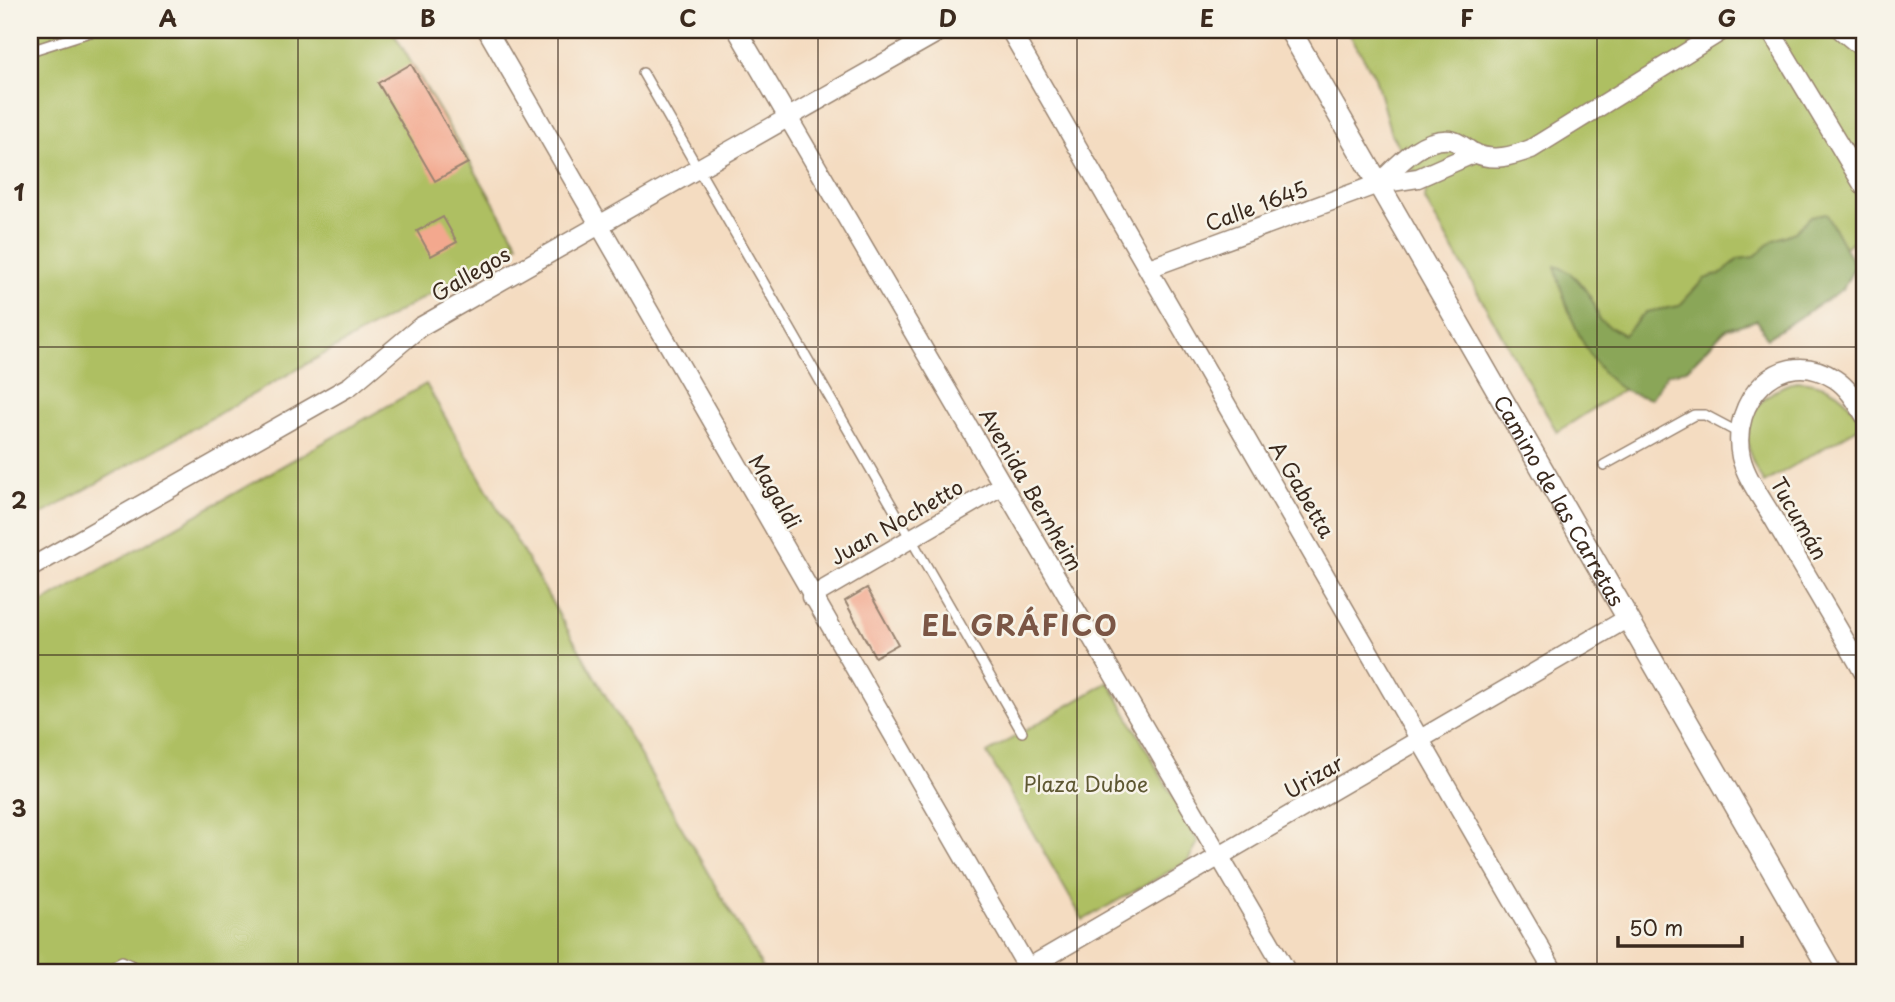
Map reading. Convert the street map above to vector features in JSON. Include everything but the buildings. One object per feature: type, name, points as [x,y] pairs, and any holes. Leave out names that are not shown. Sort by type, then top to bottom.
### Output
[{"type":"street","name":"Magaldi","points":[[487,30],[1026,971]]},
{"type":"street","name":"Avenida Bernheim","points":[[737,30],[1287,972]]},
{"type":"street","name":"Gallegos","points":[[30,568],[349,386],[420,327],[942,30]]},
{"type":"street","name":"A Gabetta","points":[[1010,30],[1554,972]]},
{"type":"street","name":"Camino de las Carretas","points":[[1290,30],[1831,972]]},
{"type":"street","points":[[1378,184],[1406,157],[1433,142],[1451,140],[1490,158],[1511,157],[1531,149],[1723,30]]},
{"type":"street","points":[[1770,30],[1865,188]]},
{"type":"street","points":[[1841,30],[1865,50]]},
{"type":"street","points":[[1378,184],[1418,178],[1475,153]]},
{"type":"street","name":"Calle 1645","points":[[1149,268],[1378,184]]},
{"type":"street","name":"Tucumán","points":[[1865,416],[1846,387],[1826,374],[1791,369],[1766,379],[1746,405],[1740,433],[1742,461],[1865,675]]},
{"type":"street","name":"Juan Nochetto","points":[[811,597],[1003,485]]},
{"type":"street","name":"Urizar","points":[[1026,971],[1628,618]]},
{"type":"lane","points":[[30,51],[96,30]]},
{"type":"lane","points":[[643,73],[1022,732]]},
{"type":"lane","points":[[1604,465],[1694,415],[1705,415],[1740,433]]},
{"type":"lane","points":[[100,972],[122,961],[146,972]]},
{"type":"green space","points":[[30,30],[392,30],[518,244],[30,521]]},
{"type":"green space","points":[[1347,30],[1865,30],[1865,234],[1557,432],[1425,200],[1426,190],[1391,134],[1375,77]]},
{"type":"green space","points":[[1826,213],[1855,266],[1843,289],[1767,338],[1757,320],[1726,329],[1687,369],[1667,374],[1651,399],[1624,390],[1599,368],[1571,317],[1555,266],[1570,273],[1583,287],[1594,304],[1599,320],[1624,335],[1646,312],[1679,306],[1704,279],[1723,273],[1738,259],[1754,257],[1774,240],[1795,232],[1811,216]]},
{"type":"green space","points":[[1796,381],[1819,384],[1836,392],[1851,406],[1863,425],[1764,483],[1749,451],[1750,422],[1755,409],[1765,398]]},
{"type":"green space","points":[[426,384],[765,972],[30,972],[30,610]]},
{"type":"green space","name":"Plaza Duboe","points":[[1109,682],[1198,842],[1188,861],[1083,920],[987,753]]},
{"type":"district","name":"EL GRÁFICO","points":[[1020,624]]}]
